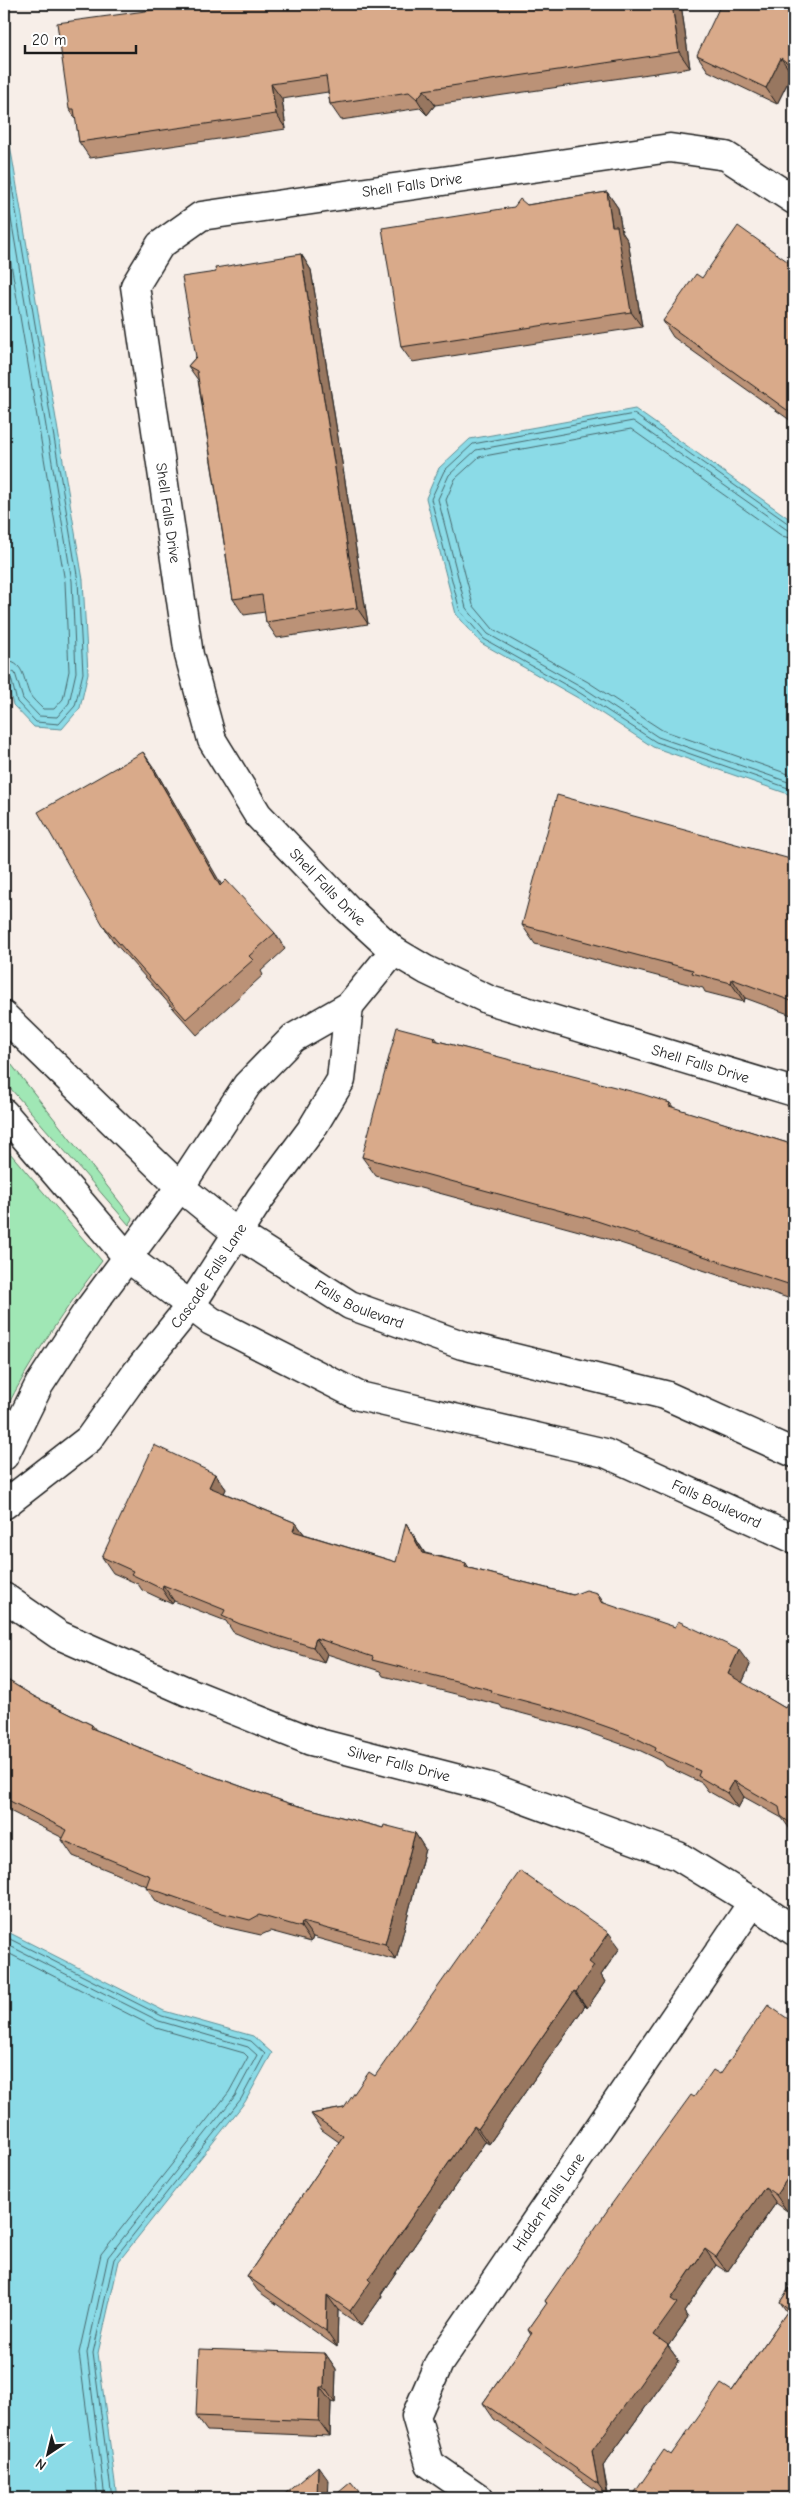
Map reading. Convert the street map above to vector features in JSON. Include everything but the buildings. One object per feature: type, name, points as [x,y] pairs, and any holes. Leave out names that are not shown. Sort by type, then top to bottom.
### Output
[{"type":"street","name":"Shell Falls Drive","points":[[794,200],[726,156],[670,148],[201,216],[160,245],[135,286],[189,654],[212,740],[258,815],[347,908],[394,951],[426,970],[489,1000],[794,1092]]},
{"type":"street","points":[[4,1456],[39,1385],[86,1313],[180,1187],[247,1085],[293,1038],[349,1006],[394,951]]},
{"type":"street","name":"Cascade Falls Lane","points":[[4,1505],[89,1439],[137,1372],[191,1305],[261,1197],[312,1130],[340,1080],[349,1006]]},
{"type":"street","name":"Falls Boulevard","points":[[4,1016],[180,1187],[238,1234],[350,1305],[462,1345],[665,1395],[794,1453]]},
{"type":"street","name":"Falls Boulevard","points":[[4,1113],[128,1258],[210,1321],[359,1396],[605,1454],[794,1540]]},
{"type":"street","name":"Silver Falls Drive","points":[[4,1597],[59,1635],[186,1691],[311,1741],[490,1787],[678,1856],[753,1902],[794,1931]]},
{"type":"street","name":"Hidden Falls Lane","points":[[479,2498],[430,2464],[416,2416],[439,2363],[753,1902]]},
{"type":"green space","points":[[4,1055],[133,1219],[129,1225],[4,1081]]},
{"type":"green space","points":[[4,1146],[102,1261],[49,1334],[4,1413]]},
{"type":"water","points":[[4,109],[83,580],[88,673],[80,708],[62,729],[34,727],[13,705],[4,671]]},
{"type":"water","points":[[635,409],[794,522],[794,796],[653,747],[578,698],[481,643],[456,614],[426,498],[439,468],[470,439]]},
{"type":"water","points":[[4,1930],[164,2011],[253,2036],[272,2053],[245,2102],[119,2261],[98,2353],[117,2498],[4,2498]]}]
